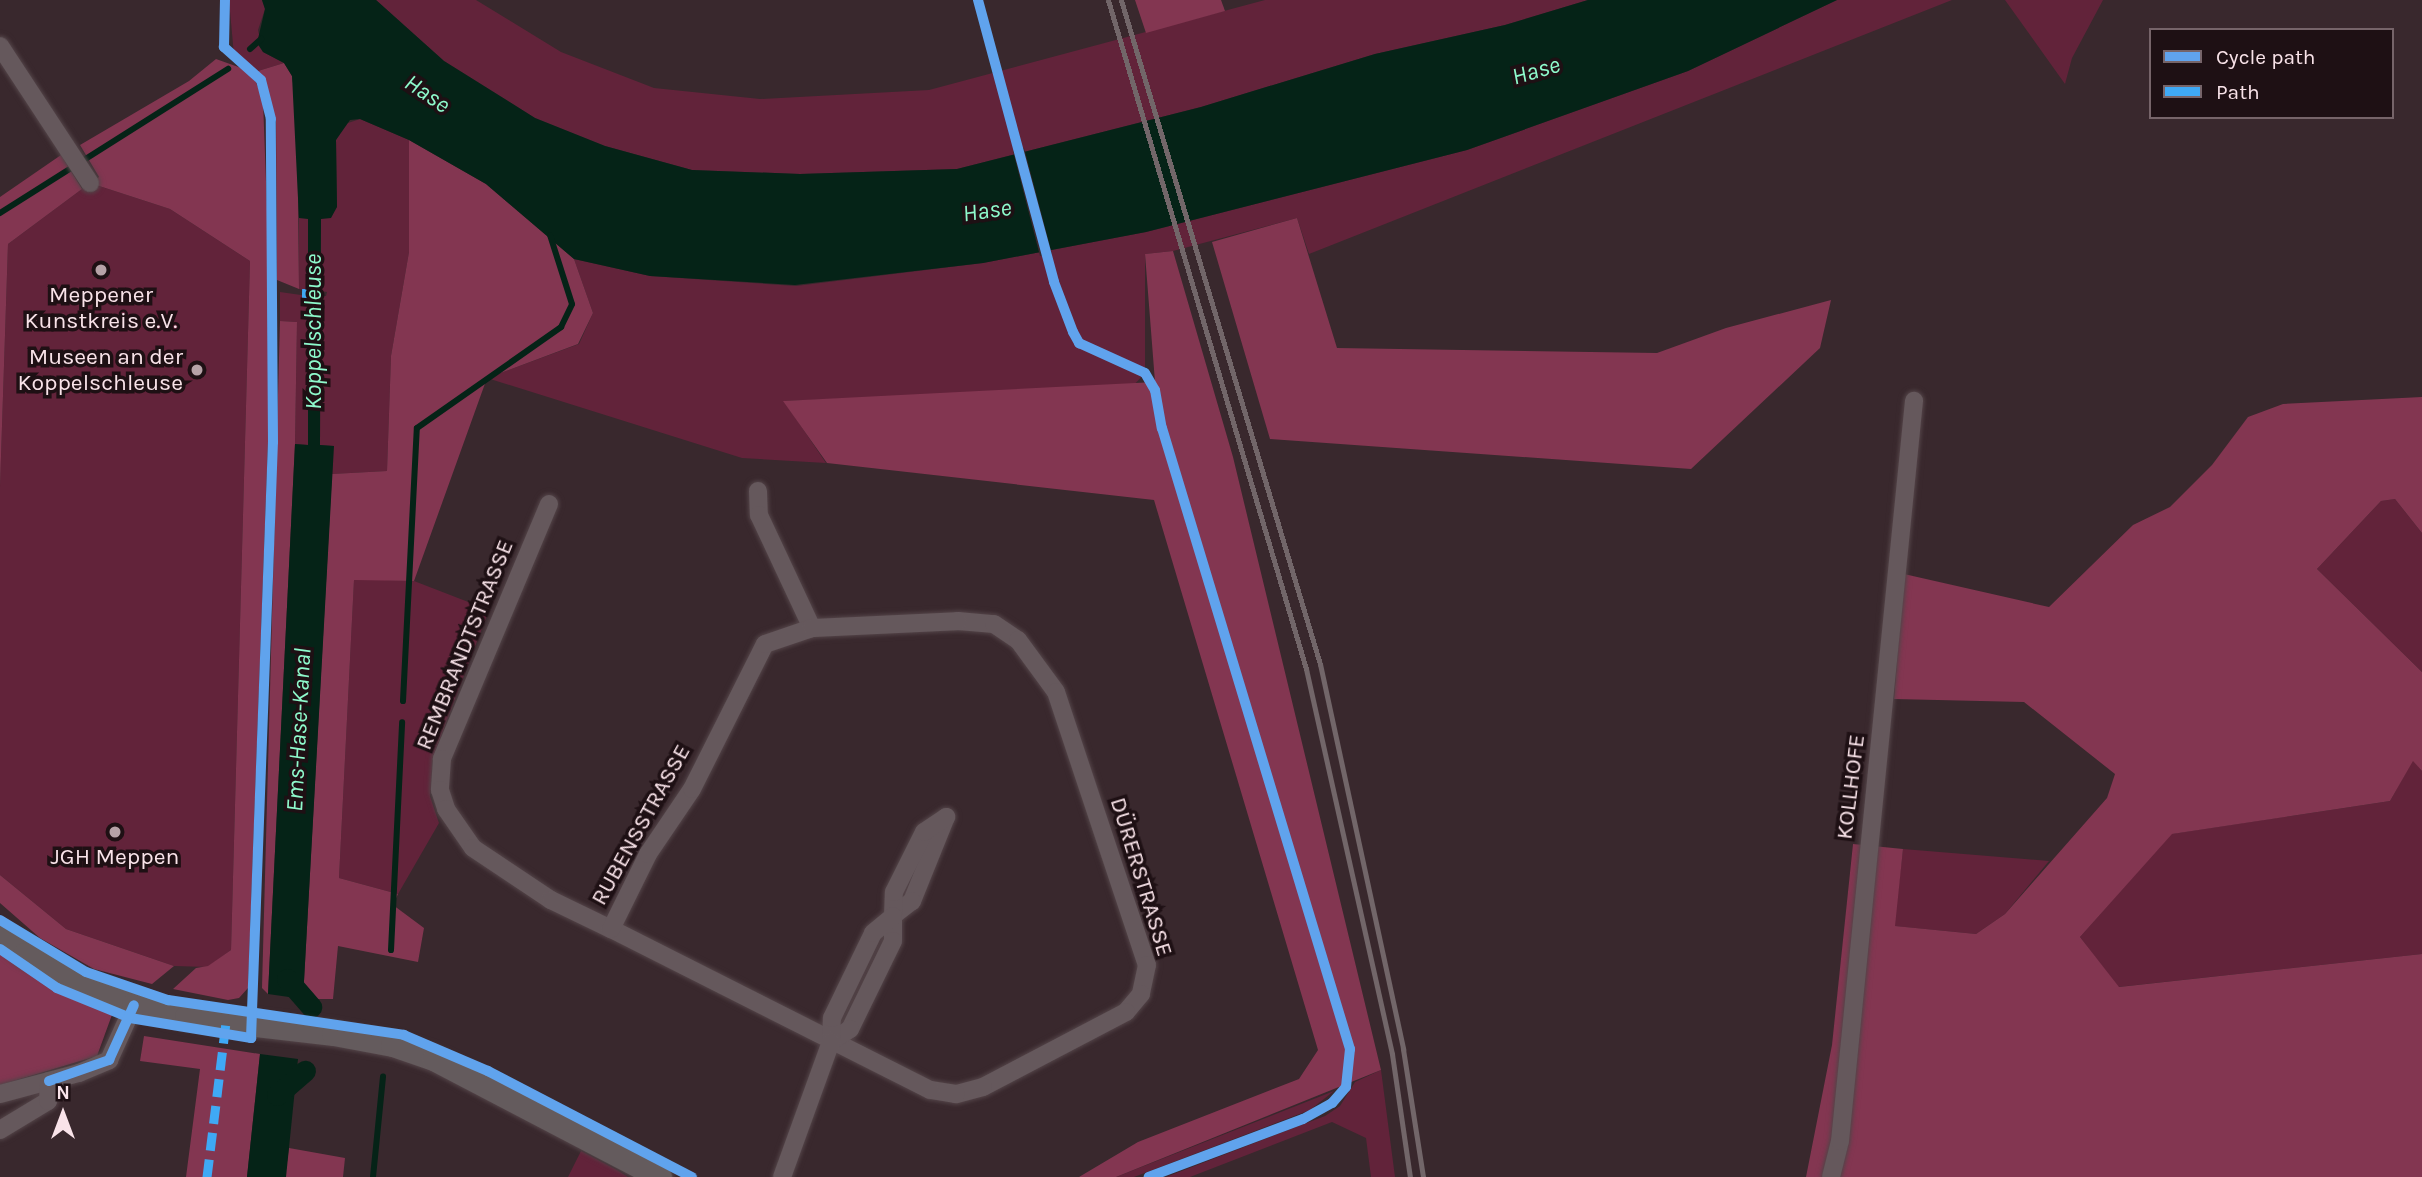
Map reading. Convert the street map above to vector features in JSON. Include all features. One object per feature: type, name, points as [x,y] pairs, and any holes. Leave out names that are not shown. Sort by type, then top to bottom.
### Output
[{"type":"street","points":[[0,46],[87,178]]},
{"type":"street","name":"KOLLHOFE","points":[[1831,1177],[1840,1141],[1914,401]]},
{"type":"street","points":[[758,491],[760,515],[812,628]]},
{"type":"street","name":"REMBRANDTSTRASSE","points":[[549,504],[442,759],[440,790],[446,809],[473,848],[551,900],[611,929]]},
{"type":"street","name":"RUBENSSTRASSE","points":[[831,1042],[611,929],[648,854],[692,789],[765,644],[812,628],[993,624]]},
{"type":"street","name":"DÜRERSTRASSE","points":[[831,1042],[930,1090],[956,1094],[983,1087],[1126,1012],[1141,993],[1147,965],[1056,692],[1018,640],[993,624]]},
{"type":"street","points":[[782,1177],[831,1042],[832,1018],[873,933],[912,901],[946,817],[924,832],[894,892],[892,916]]},
{"type":"street","points":[[0,934],[25,954],[134,1006],[187,1017],[393,1045],[483,1082],[660,1177]]},
{"type":"street","points":[[0,1094],[49,1081],[109,1060],[134,1006]]},
{"type":"street","points":[[0,1130],[48,1101],[49,1081]]},
{"type":"shaded area","points":[[229,0],[262,0],[265,9],[258,30],[263,52],[284,63],[258,71],[234,55]]},
{"type":"shaded area","points":[[376,0],[476,0],[561,52],[654,88],[760,99],[929,90],[1265,0],[1588,0],[1505,25],[1375,54],[1201,107],[957,169],[800,174],[692,170],[605,146],[535,118],[444,61]]},
{"type":"shaded area","points":[[1135,0],[1221,0],[1225,11],[1146,33]]},
{"type":"shaded area","points":[[1837,0],[1952,0],[1309,254],[1297,218],[1173,251],[1145,254],[1145,373],[1132,387],[784,401],[826,463],[742,458],[487,378],[579,344],[593,313],[574,259],[650,276],[796,286],[983,263],[1146,232],[1467,150],[1688,71]]},
{"type":"shaded area","points":[[2005,0],[2103,0],[2072,58],[2065,84]]},
{"type":"shaded area","points":[[216,59],[244,69],[256,82],[263,101],[269,262],[268,442],[248,988],[239,998],[228,1000],[173,989],[196,968],[208,966],[231,950],[250,261],[170,209],[90,183],[99,177],[80,145],[189,81]]},
{"type":"shaded area","points":[[284,63],[292,76],[297,111],[299,289],[277,280],[276,119],[258,71]]},
{"type":"shaded area","points":[[360,119],[409,140],[409,252],[391,356],[387,471],[332,474],[333,446],[320,445],[320,296],[326,296],[327,292],[320,291],[321,218],[337,207],[336,140],[345,124]]},
{"type":"shaded area","points":[[409,140],[486,184],[574,259],[593,313],[578,344],[487,378],[414,581],[354,580],[339,878],[398,894],[393,905],[424,928],[418,962],[338,946],[333,999],[303,999],[332,474],[387,471],[391,356],[409,252]]},
{"type":"shaded area","points":[[61,155],[82,189],[8,244],[0,487],[0,197]]},
{"type":"shaded area","points":[[90,183],[170,209],[250,261],[231,950],[208,967],[174,966],[66,929],[0,875],[0,487],[8,244]]},
{"type":"shaded area","points":[[299,218],[308,218],[308,291],[299,289]]},
{"type":"shaded area","points":[[1297,218],[1337,348],[1657,353],[1726,328],[1831,300],[1820,348],[1691,469],[1270,439],[1212,242]]},
{"type":"shaded area","points":[[1173,251],[1233,457],[1381,1070],[1116,1177],[1079,1177],[1138,1142],[1299,1079],[1318,1050],[1154,500],[827,463],[783,401],[1155,382],[1145,254]]},
{"type":"shaded area","points":[[280,292],[308,296],[308,445],[295,444],[297,322],[280,321]]},
{"type":"shaded area","points":[[280,321],[297,322],[295,444],[268,994],[262,988]]},
{"type":"shaded area","points":[[2422,397],[2422,533],[2395,499],[2381,501],[2317,569],[2422,672],[2422,771],[2413,761],[2390,801],[2172,834],[2080,937],[2119,987],[2422,954],[2422,1177],[1806,1177],[1832,1045],[1853,844],[1903,849],[1895,926],[1976,934],[2005,914],[2107,798],[2115,774],[2024,702],[1894,699],[1904,574],[2049,607],[2133,525],[2170,507],[2212,465],[2248,417],[2283,404]]},
{"type":"shaded area","points":[[2395,499],[2422,533],[2422,672],[2317,569],[2381,501]]},
{"type":"shaded area","points":[[354,579],[414,581],[489,610],[433,757],[430,796],[439,823],[398,894],[339,878]]},
{"type":"shaded area","points":[[2413,760],[2422,771],[2422,954],[2118,987],[2080,937],[2171,834],[2390,801]]},
{"type":"shaded area","points":[[1903,849],[2049,861],[2005,914],[1976,934],[1894,926]]},
{"type":"shaded area","points":[[0,875],[66,929],[174,966],[152,984],[94,969],[40,938],[0,903]]},
{"type":"shaded area","points":[[0,948],[22,965],[113,1012],[97,1056],[0,1085]]},
{"type":"shaded area","points":[[144,1036],[260,1054],[247,1177],[186,1177],[200,1069],[140,1061]]},
{"type":"shaded area","points":[[1381,1070],[1395,1177],[1371,1177],[1366,1138],[1332,1122],[1190,1177],[1166,1177],[1325,1116],[1340,1106],[1355,1082]]},
{"type":"shaded area","points":[[1334,1091],[1310,1110],[1134,1177],[1116,1177]]},
{"type":"shaded area","points":[[289,1148],[345,1158],[343,1177],[285,1177]]},
{"type":"shaded area","points":[[581,1151],[617,1170],[628,1177],[568,1177]]},
{"type":"water","points":[[262,0],[376,0],[444,61],[535,118],[605,146],[692,170],[800,174],[957,169],[1201,107],[1375,54],[1505,25],[1588,0],[1837,0],[1688,71],[1467,150],[1146,232],[983,263],[795,285],[650,276],[574,259],[486,184],[409,140],[360,119],[350,120],[336,140],[337,207],[331,218],[321,219],[320,445],[334,446],[303,999],[268,994],[295,444],[308,445],[308,219],[299,218],[292,76],[284,63],[263,52],[257,43],[265,9]]},
{"type":"water","points":[[260,1054],[298,1059],[286,1177],[247,1177]]},
{"type":"pier","points":[[1024,148],[1052,254],[1040,256],[1013,151]]},
{"type":"waterway","points":[[250,49],[261,39]]},
{"type":"waterway","points":[[0,213],[228,69]]},
{"type":"waterway","points":[[403,701],[417,428],[561,327],[572,304],[550,235]]},
{"type":"waterway","points":[[391,950],[402,722]]},
{"type":"waterway","name":"Ems-Hase-Kanal","points":[[287,979],[311,1007]]},
{"type":"waterway","name":"Ems-Hase-Kanal","points":[[277,1095],[305,1071]]},
{"type":"waterway","points":[[373,1177],[383,1076]]},
{"type":"railway","points":[[1108,0],[1306,669],[1392,1054],[1410,1177]]},
{"type":"railway","points":[[1121,0],[1320,664],[1403,1049],[1423,1177]]},
{"type":"marked path","points":[[302,293],[326,294]]},
{"type":"marked path","points":[[207,1177],[226,1022]]},
{"type":"cycle path","points":[[0,949],[57,988],[130,1018],[251,1038],[273,442],[271,119],[261,80],[224,47],[225,0]]},
{"type":"cycle path","points":[[978,0],[1054,282],[1073,332],[1079,343],[1145,373],[1155,390],[1162,428],[1350,1049],[1346,1087],[1332,1103],[1303,1119],[1149,1177]]},
{"type":"cycle path","points":[[0,920],[86,972],[168,1000],[404,1035],[488,1071],[692,1177]]},
{"type":"cycle path","points":[[49,1081],[109,1060],[134,1005]]},
{"type":"place","name":"Meppener Kunstkreis e.V.","points":[[101,270]]},
{"type":"place","name":"Museen an der Koppelschleuse","points":[[197,370]]},
{"type":"place","name":"JGH Meppen","points":[[115,832]]},
{"type":"water label","name":"Hase","points":[[1536,71]]},
{"type":"water label","name":"Hase","points":[[427,94]]},
{"type":"water label","name":"Hase","points":[[987,211]]},
{"type":"water label","name":"Koppelschleuse","points":[[314,332]]}]
